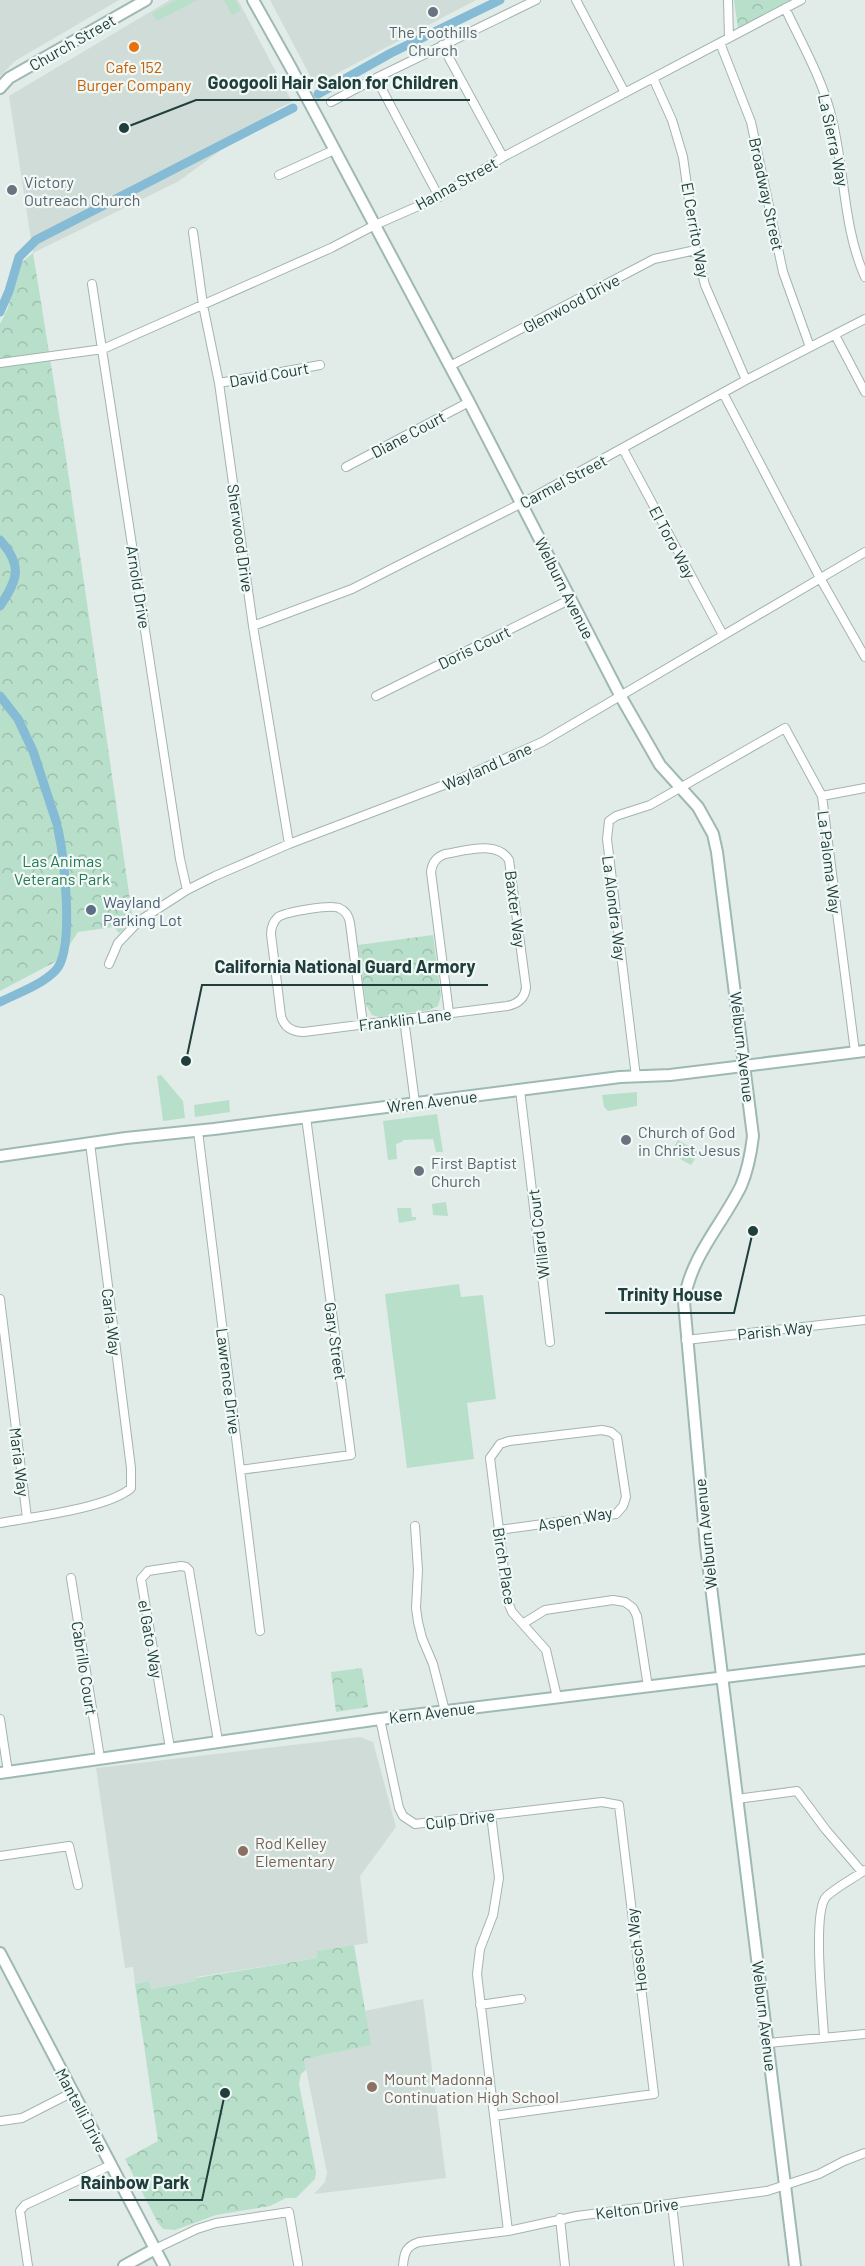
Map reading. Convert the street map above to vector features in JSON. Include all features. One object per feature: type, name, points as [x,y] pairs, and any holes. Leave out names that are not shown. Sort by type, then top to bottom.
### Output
[{"type":"main road","name":"Church Street","points":[[0,88],[9,78],[146,0]]},
{"type":"main road","name":"Welburn Avenue","points":[[253,0],[470,402],[621,697],[660,765],[682,787],[705,818],[713,834],[745,1066],[752,1123],[752,1148],[741,1185],[692,1269],[686,1285],[684,1302],[686,1340],[721,1678],[795,2266]]},
{"type":"main road","name":"Wren Avenue","points":[[0,1156],[520,1090],[670,1075],[860,1051]]},
{"type":"main road","name":"Kern Avenue","points":[[4,1772],[380,1719],[865,1660]]},
{"type":"main road","name":"Mantelli Drive","points":[[0,1953],[164,2266]]},
{"type":"main road","points":[[124,2266],[155,2249]]},
{"type":"street","points":[[331,102],[536,0]]},
{"type":"street","points":[[576,0],[625,93]]},
{"type":"street","points":[[728,0],[729,38]]},
{"type":"street","name":"Hanna Street","points":[[0,363],[103,349],[331,248],[375,225],[439,197],[503,157],[801,0]]},
{"type":"street","name":"La Sierra Way","points":[[785,8],[821,83],[832,117],[854,246],[865,277]]},
{"type":"street","name":"Broadway Street","points":[[720,43],[751,122],[783,272],[810,347]]},
{"type":"street","points":[[442,45],[503,157]]},
{"type":"street","points":[[376,78],[439,197]]},
{"type":"street","name":"El Cerrito Way","points":[[653,78],[672,120],[683,157],[696,250],[705,285],[746,380]]},
{"type":"street","points":[[279,175],[334,150]]},
{"type":"street","name":"Sherwood Drive","points":[[193,232],[203,304],[219,383],[253,626],[289,844]]},
{"type":"street","name":"Glenwood Drive","points":[[450,366],[654,260],[696,250]]},
{"type":"street","name":"Arnold Drive","points":[[92,284],[178,845],[187,890]]},
{"type":"street","name":"Carmel Street","points":[[253,626],[352,588],[522,503],[746,380],[865,319]]},
{"type":"street","points":[[835,335],[865,392]]},
{"type":"street","name":"David Court","points":[[219,383],[320,365]]},
{"type":"street","points":[[723,393],[820,578],[865,657]]},
{"type":"street","name":"Diane Court","points":[[346,467],[470,402]]},
{"type":"street","name":"El Toro Way","points":[[623,449],[723,635]]},
{"type":"street","name":"Wayland Lane","points":[[109,964],[118,943],[139,921],[187,890],[289,844],[457,780],[542,742],[865,552]]},
{"type":"street","name":"Doris Court","points":[[376,696],[571,599]]},
{"type":"street","name":"La Paloma Way","points":[[682,787],[785,728],[822,796],[860,1051]]},
{"type":"street","name":"La Alondra Way","points":[[636,1077],[607,827],[612,818],[650,805],[682,787]]},
{"type":"street","points":[[822,796],[865,788]]},
{"type":"street","name":"Baxter Way","points":[[449,1013],[431,872],[435,860],[445,854],[496,848],[506,855],[511,866],[526,987],[520,1001]]},
{"type":"street","name":"Franklin Lane","points":[[363,1024],[350,923],[345,912],[337,907],[329,906],[286,914],[276,920],[271,934],[282,1021],[289,1028],[299,1032],[404,1019],[511,1005],[520,1001]]},
{"type":"street","points":[[404,1019],[415,1103]]},
{"type":"street","name":"Willard Court","points":[[520,1090],[550,1342]]},
{"type":"street","name":"Gary Street","points":[[240,1470],[351,1455],[306,1117]]},
{"type":"street","name":"Lawrence Drive","points":[[198,1131],[260,1631]]},
{"type":"street","name":"Carla Way","points":[[27,1518],[96,1504],[119,1496],[131,1488],[131,1468],[90,1143]]},
{"type":"street","name":"Maria Way","points":[[0,1299],[27,1518]]},
{"type":"street","name":"Parish Way","points":[[686,1340],[865,1320]]},
{"type":"street","name":"Aspen Way","points":[[490,1458],[500,1444],[509,1441],[602,1430],[611,1432],[617,1437],[626,1497],[623,1506],[616,1514],[499,1530]]},
{"type":"street","name":"Birch Place","points":[[490,1458],[508,1602],[512,1612],[546,1650],[556,1697]]},
{"type":"street","points":[[0,1523],[27,1518]]},
{"type":"street","points":[[415,1526],[418,1622],[446,1711]]},
{"type":"street","name":"el Gato Way","points":[[170,1748],[141,1579],[148,1571],[186,1567],[191,1580],[219,1742]]},
{"type":"street","name":"Cabrillo Court","points":[[71,1578],[100,1758]]},
{"type":"street","points":[[524,1623],[545,1610],[614,1600],[625,1602],[633,1608],[637,1616],[648,1687]]},
{"type":"street","points":[[0,1719],[4,1772]]},
{"type":"street","name":"Culp Drive","points":[[380,1719],[383,1740],[403,1816],[415,1824],[602,1802],[619,1805]]},
{"type":"street","points":[[737,1799],[797,1791],[826,1830],[864,1871],[826,1897],[821,1907],[819,1931],[824,2037]]},
{"type":"street","name":"Hoesch Way","points":[[494,2116],[654,2094],[619,1805]]},
{"type":"street","points":[[490,1815],[499,1878],[493,1915],[480,1949],[477,1974],[508,2231]]},
{"type":"street","points":[[0,1856],[69,1846],[78,1885]]},
{"type":"street","points":[[480,2005],[521,1999]]},
{"type":"street","points":[[768,2043],[865,2034]]},
{"type":"street","points":[[2,2121],[22,2118],[73,2092]]},
{"type":"street","name":"Kelton Drive","points":[[403,2266],[406,2250],[412,2244],[419,2242],[508,2231],[560,2218],[767,2191],[785,2187],[865,2153]]},
{"type":"street","points":[[28,2266],[20,2211],[25,2205],[111,2166]]},
{"type":"street","points":[[672,2204],[679,2266]]},
{"type":"street","points":[[155,2249],[197,2229],[216,2223],[289,2212],[298,2265]]},
{"type":"street","points":[[560,2218],[565,2266]]},
{"type":"shaded area","points":[[0,0],[119,0],[15,61],[0,76]]},
{"type":"shaded area","points":[[170,0],[238,0],[292,102],[277,109],[179,181],[33,253],[9,96]]},
{"type":"shaded area","points":[[270,0],[476,0],[315,85]]},
{"type":"shaded area","name":"Rod Kelley Elementary","points":[[360,1737],[373,1742],[396,1827],[360,1876],[368,1943],[317,1951],[317,1958],[196,1977],[196,1981],[151,1989],[149,1981],[135,1984],[133,1967],[125,1968],[96,1768]]},
{"type":"shaded area","name":"Mount Madonna Continuation High School","points":[[423,1999],[446,2178],[314,2194],[325,2182],[327,2173],[304,2059],[370,2045],[365,2011]]},
{"type":"green space","points":[[177,0],[197,0],[157,21],[152,13]]},
{"type":"green space","points":[[224,0],[235,0],[241,10],[232,15]]},
{"type":"green space","points":[[734,0],[794,0],[738,29]]},
{"type":"green space","name":"Las Animas Veterans Park","points":[[33,253],[65,451],[132,914],[127,917],[124,929],[119,933],[114,927],[78,932],[65,952],[55,962],[0,991],[0,324],[8,308],[21,263]]},
{"type":"green space","points":[[433,935],[441,996],[438,1006],[429,1010],[379,1017],[372,1015],[366,1005],[358,945]]},
{"type":"green space","points":[[161,1075],[183,1101],[185,1118],[163,1121],[157,1076]]},
{"type":"green space","points":[[637,1092],[637,1106],[608,1111],[604,1107],[602,1095]]},
{"type":"green space","points":[[229,1100],[230,1112],[195,1117],[194,1105]]},
{"type":"green space","points":[[437,1114],[443,1152],[436,1152],[433,1139],[403,1140],[396,1144],[397,1159],[388,1160],[383,1121]]},
{"type":"green space","points":[[678,1140],[699,1152],[691,1165],[670,1153]]},
{"type":"green space","points":[[446,1202],[448,1216],[433,1215],[432,1204]]},
{"type":"green space","points":[[397,1208],[411,1208],[412,1217],[416,1217],[416,1220],[399,1223]]},
{"type":"green space","points":[[459,1284],[461,1297],[483,1295],[496,1399],[467,1403],[474,1459],[407,1468],[385,1294]]},
{"type":"green space","points":[[362,1668],[368,1707],[336,1712],[331,1672]]},
{"type":"green space","points":[[354,1945],[371,2045],[304,2059],[306,2070],[301,2074],[299,2084],[316,2172],[315,2179],[296,2198],[286,2198],[270,2206],[216,2215],[175,2230],[163,2229],[125,2159],[158,2141],[135,1984],[149,1981],[151,1989],[196,1981],[196,1978],[317,1958],[317,1951]]},
{"type":"waterway","points":[[318,94],[391,53],[500,0]]},
{"type":"waterway","points":[[0,312],[19,257],[36,240],[293,108]]},
{"type":"waterway","points":[[0,540],[15,565],[14,580],[0,606]]},
{"type":"waterway","points":[[0,696],[18,719],[33,751],[57,824]]},
{"type":"waterway","points":[[0,1002],[44,980],[56,970],[62,959],[67,924],[63,860],[58,829]]},
{"type":"place","name":"The Foothills Church","points":[[433,12]]},
{"type":"place","name":"Cafe 152 Burger Company","points":[[134,47]]},
{"type":"place","name":"Googooli Hair Salon for Children","points":[[124,128]]},
{"type":"place","name":"Victory Outreach Church","points":[[12,190]]},
{"type":"place","name":"Wayland Parking Lot","points":[[91,910]]},
{"type":"place","name":"California National Guard Armory","points":[[186,1061]]},
{"type":"place","name":"Church of God in Christ Jesus","points":[[626,1140]]},
{"type":"place","name":"First Baptist Church","points":[[419,1171]]},
{"type":"place","name":"Trinity House","points":[[753,1231]]},
{"type":"place","name":"Rod Kelley Elementary","points":[[243,1851]]},
{"type":"place","name":"Mount Madonna Continuation High School","points":[[372,2087]]},
{"type":"place","name":"Rainbow Park","points":[[225,2093]]}]
